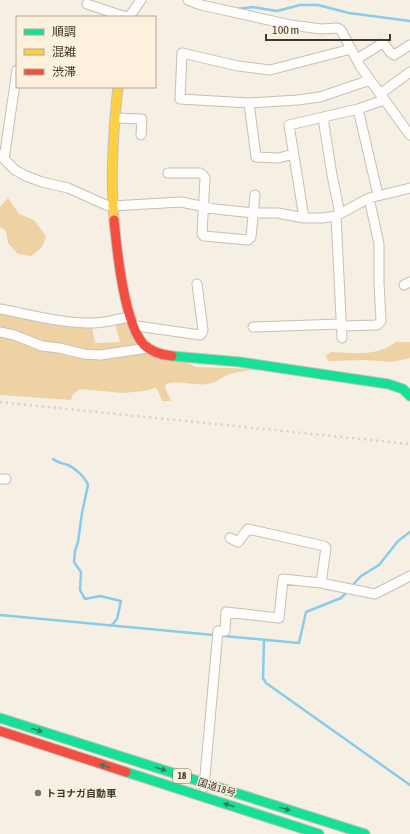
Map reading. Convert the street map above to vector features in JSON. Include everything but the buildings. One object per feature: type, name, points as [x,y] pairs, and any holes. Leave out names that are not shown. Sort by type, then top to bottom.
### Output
[{"type":"main road","points":[[118,88],[112,141],[112,206],[120,264],[130,316],[141,341],[157,354],[240,362],[388,384],[403,389],[410,396]]},
{"type":"main road","name":"国道18号","points":[[0,718],[365,834]]},
{"type":"main road","name":"国道18号","points":[[0,731],[319,834]]},
{"type":"street","points":[[129,16],[141,0]]},
{"type":"street","points":[[188,0],[202,5],[291,25],[321,29],[337,28],[341,30],[360,66],[410,135]]},
{"type":"street","points":[[87,4],[125,16]]},
{"type":"street","points":[[357,59],[381,44],[385,45],[394,55],[410,45]]},
{"type":"street","points":[[351,48],[270,70],[238,66],[182,53],[180,99],[249,103],[297,100],[320,97],[370,80]]},
{"type":"street","points":[[304,218],[289,125],[358,109],[382,97],[410,72]]},
{"type":"street","points":[[16,76],[2,157],[15,170],[26,176],[42,182],[68,188],[106,205],[112,206],[181,202],[215,209],[254,213],[278,213],[304,218],[322,218],[338,215],[369,198],[410,188]]},
{"type":"street","points":[[249,103],[256,158],[279,158],[293,154]]},
{"type":"street","points":[[358,109],[378,195]]},
{"type":"street","points":[[115,118],[142,119],[141,135]]},
{"type":"street","points":[[323,118],[338,215],[342,338]]},
{"type":"street","points":[[168,173],[200,173],[203,175],[204,206],[202,234],[204,236],[248,240],[251,237],[255,195]]},
{"type":"street","points":[[253,327],[377,325],[381,321],[379,244],[369,198]]},
{"type":"street","points":[[134,328],[137,326],[200,335],[203,330],[197,284]]},
{"type":"street","points":[[0,308],[46,318],[92,323],[107,322],[130,316]]},
{"type":"street","points":[[0,332],[14,335],[42,346],[59,348],[84,354],[100,355],[148,348]]},
{"type":"street","points":[[230,538],[238,542],[248,529],[324,546],[326,548],[321,583]]},
{"type":"street","points":[[203,797],[218,630],[225,631],[226,612],[279,618],[283,579],[321,583],[375,594],[410,576]]},
{"type":"shaded area","points":[[8,198],[19,214],[34,220],[46,237],[42,247],[31,256],[18,254],[8,243],[6,231],[0,227],[0,207]]},
{"type":"shaded area","points":[[0,312],[92,327],[95,343],[120,342],[115,324],[126,322],[138,347],[99,353],[59,346],[0,330]]},
{"type":"shaded area","points":[[0,337],[23,340],[83,357],[145,350],[183,361],[196,367],[255,369],[224,376],[216,382],[202,384],[166,384],[165,388],[171,401],[162,401],[158,390],[155,388],[144,391],[123,393],[80,389],[73,394],[71,400],[0,395]]},
{"type":"shaded area","points":[[396,342],[410,342],[410,358],[392,362],[364,360],[328,361],[326,355],[331,352],[373,352],[389,347]]},
{"type":"waterway","points":[[237,9],[253,7],[277,11],[300,5],[318,5],[349,13],[410,21]]},
{"type":"waterway","points":[[53,459],[74,468],[87,482],[88,485],[74,562],[81,572],[80,590],[85,599],[100,596],[121,601],[117,619],[111,626]]},
{"type":"waterway","points":[[351,587],[361,576],[379,565],[398,541],[410,532]]},
{"type":"waterway","points":[[0,615],[299,643],[306,612],[341,598],[348,591]]},
{"type":"waterway","points":[[264,640],[263,678],[266,683],[410,785]]},
{"type":"railway","points":[[0,402],[410,444]]},
{"type":"traffic: fast","points":[[172,356],[240,362],[388,384],[403,389],[410,396]]},
{"type":"traffic: fast","points":[[0,718],[365,834]]},
{"type":"traffic: fast","points":[[126,772],[319,834]]},
{"type":"traffic: slow","points":[[114,220],[112,187],[118,88]]},
{"type":"traffic: jam","points":[[114,220],[123,286],[131,321],[137,335],[144,345],[150,350],[172,356]]},
{"type":"traffic: jam","points":[[0,731],[126,772]]},
{"type":"place","name":"トヨナガ自動車","points":[[38,793]]}]
